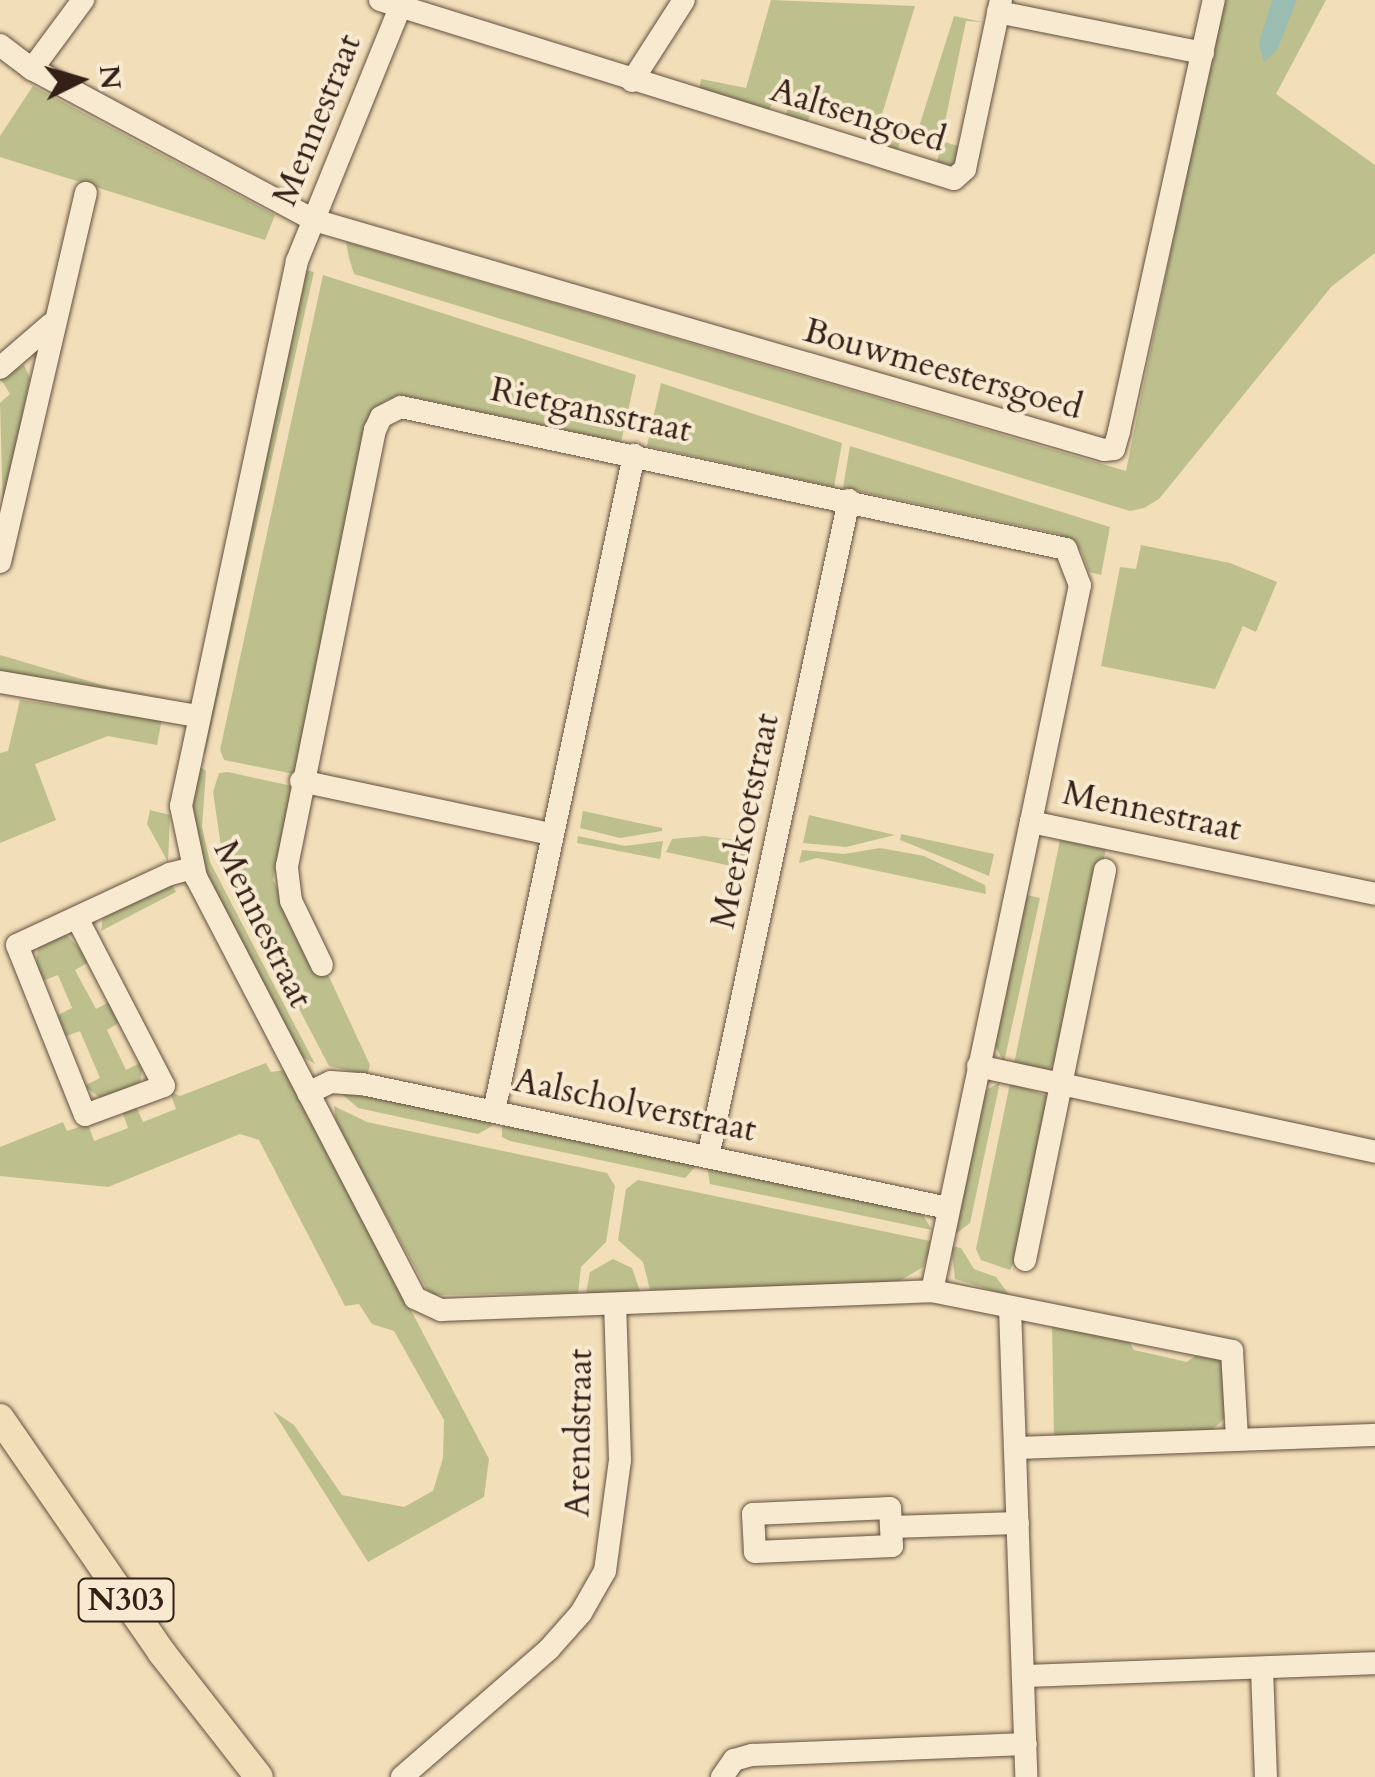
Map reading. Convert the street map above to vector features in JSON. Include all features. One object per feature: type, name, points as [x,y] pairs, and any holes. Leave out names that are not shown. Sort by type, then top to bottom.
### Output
[{"type":"main road","name":"N303","points":[[0,1418],[162,1654],[258,1777]]},
{"type":"street","points":[[32,68],[84,0]]},
{"type":"street","points":[[632,81],[684,0]]},
{"type":"street","name":"Bouwmeestersgoed","points":[[314,220],[668,328],[1114,448],[1214,0]]},
{"type":"street","name":"Aaltsengoed","points":[[394,2],[632,81],[954,180],[965,169],[1000,6],[1203,54]]},
{"type":"street","name":"Mennestraat","points":[[394,2],[314,220],[282,321],[181,806],[192,868],[308,1093],[424,1305],[614,1304],[932,1291],[1232,1352],[1237,1440]]},
{"type":"street","points":[[0,45],[32,68],[314,220]]},
{"type":"street","points":[[0,562],[50,324],[86,194]]},
{"type":"street","points":[[0,368],[50,324]]},
{"type":"street","name":"Rietgansstraat","points":[[322,965],[285,881],[301,781],[381,418],[411,408],[1055,542],[1073,557],[1080,585],[1031,822]]},
{"type":"street","points":[[494,1111],[634,455]]},
{"type":"street","name":"Meerkoetstraat","points":[[708,1158],[849,500]]},
{"type":"street","points":[[0,682],[197,716]]},
{"type":"street","points":[[301,781],[551,834]]},
{"type":"street","name":"Mennestraat","points":[[932,1291],[1031,822],[1375,894]]},
{"type":"street","points":[[77,918],[164,1086],[86,1115],[17,945],[77,918],[192,868]]},
{"type":"street","points":[[1026,1260],[1105,870]]},
{"type":"street","points":[[978,1066],[1375,1152]]},
{"type":"street","name":"Aalscholverstraat","points":[[308,1093],[346,1082],[948,1208]]},
{"type":"street","name":"Arendstraat","points":[[402,1777],[549,1649],[582,1613],[605,1571],[620,1460],[614,1304]]},
{"type":"street","points":[[1010,1308],[1026,1777]]},
{"type":"street","points":[[1015,1448],[1375,1435]]},
{"type":"street","points":[[890,1508],[890,1527],[892,1546],[755,1552],[753,1514],[890,1508]]},
{"type":"street","points":[[890,1527],[1018,1524]]},
{"type":"street","points":[[1023,1676],[1375,1664]]},
{"type":"street","points":[[1262,1668],[1266,1777]]},
{"type":"street","points":[[722,1777],[734,1760],[752,1754],[1026,1744]]},
{"type":"green space","points":[[771,0],[915,6],[879,124],[906,130],[918,130],[954,16],[983,22],[966,21],[941,141],[962,147],[952,168],[935,168],[940,151],[901,139],[896,155],[879,150],[884,134],[812,111],[806,126],[785,119],[789,102],[774,98],[768,114],[699,92],[701,79],[746,88]]},
{"type":"green space","points":[[1222,0],[1326,0],[1276,94],[1375,165],[1375,253],[1332,286],[1159,499],[1144,508],[1130,511],[354,274],[349,258],[346,242],[1126,471]]},
{"type":"green space","points":[[33,86],[275,215],[265,240],[0,157],[0,136]]},
{"type":"green space","points":[[306,270],[314,272],[205,754],[200,752]]},
{"type":"green space","points":[[323,275],[636,375],[621,442],[412,397],[388,399],[375,409],[294,774],[224,760],[220,750]]},
{"type":"green space","points":[[24,365],[30,378],[3,513],[0,403],[10,394],[0,378]]},
{"type":"green space","points":[[661,383],[842,443],[834,487],[647,446]]},
{"type":"green space","points":[[850,446],[1110,527],[1101,575],[1089,572],[1081,550],[1059,534],[843,488]]},
{"type":"green space","points":[[1141,545],[1230,563],[1277,582],[1256,632],[1243,626],[1215,689],[1101,666],[1120,567],[1136,569]]},
{"type":"green space","points":[[0,655],[109,687],[167,698],[0,671]]},
{"type":"green space","points":[[20,700],[162,719],[157,745],[108,736],[35,764],[56,820],[0,843],[0,753],[8,751]]},
{"type":"green space","points":[[198,765],[206,771],[202,827],[210,862],[315,1064],[301,1056],[203,869],[191,818]]},
{"type":"green space","points":[[219,773],[292,786],[273,880],[317,969],[324,966],[370,1065],[367,1075],[329,1066],[224,866],[213,792]]},
{"type":"green space","points":[[150,810],[170,815],[168,862],[147,824]]},
{"type":"green space","points":[[583,811],[662,831],[620,838],[580,828]]},
{"type":"green space","points":[[809,815],[895,835],[846,847],[803,843]]},
{"type":"green space","points":[[901,834],[994,854],[989,876],[900,840]]},
{"type":"green space","points":[[578,836],[625,846],[663,841],[660,859],[577,843]]},
{"type":"green space","points":[[704,836],[751,842],[745,869],[666,852],[672,839]]},
{"type":"green space","points":[[1060,840],[1106,849],[1061,1055],[1046,1072],[1014,1064]]},
{"type":"green space","points":[[880,848],[924,856],[985,885],[986,894],[817,858],[799,863],[802,850],[844,854]]},
{"type":"green space","points":[[171,883],[176,892],[101,931],[103,917]]},
{"type":"green space","points":[[1027,895],[1040,898],[1004,1062],[995,1046]]},
{"type":"green space","points":[[66,934],[91,961],[75,970],[96,1009],[111,1001],[122,1021],[107,1030],[126,1070],[144,1061],[140,1082],[102,1099],[84,1086],[100,1078],[80,1031],[64,1037],[56,1016],[72,1008],[58,975],[42,981],[36,966],[38,946]]},
{"type":"green space","points":[[266,1063],[271,1072],[285,1070],[489,1459],[484,1497],[368,1562],[273,1411],[294,1425],[342,1495],[404,1507],[433,1491],[443,1458],[444,1420],[394,1331],[372,1324],[359,1304],[345,1306],[259,1140],[240,1134],[108,1187],[0,1176],[0,1147],[63,1122],[67,1131],[88,1124],[94,1141],[128,1128],[122,1111],[136,1106],[143,1122],[176,1109],[170,1092],[180,1096]]},
{"type":"green space","points":[[1000,1082],[970,1223],[953,1236],[985,1091]]},
{"type":"green space","points":[[1010,1083],[1050,1097],[1019,1253],[1010,1270],[981,1260],[976,1249]]},
{"type":"green space","points":[[349,1091],[493,1121],[492,1126],[478,1134],[358,1108],[342,1094]]},
{"type":"green space","points":[[334,1106],[367,1122],[607,1173],[615,1186],[606,1242],[581,1267],[578,1293],[430,1295],[336,1124]]},
{"type":"green space","points":[[502,1122],[698,1164],[685,1178],[510,1141],[502,1137]]},
{"type":"green space","points":[[707,1166],[921,1212],[932,1230],[710,1184]]},
{"type":"green space","points":[[638,1180],[930,1241],[929,1251],[923,1267],[898,1282],[650,1290],[643,1262],[618,1240],[626,1189]]},
{"type":"green space","points":[[951,1246],[961,1248],[974,1269],[996,1277],[1010,1296],[955,1279]]},
{"type":"green space","points":[[613,1259],[632,1268],[640,1291],[586,1294],[590,1272]]},
{"type":"green space","points":[[1052,1324],[1128,1340],[1134,1350],[1187,1362],[1198,1354],[1216,1357],[1225,1367],[1225,1418],[1212,1430],[1054,1437]]},
{"type":"water","points":[[1272,0],[1297,0],[1277,50],[1264,62],[1259,43]]}]
